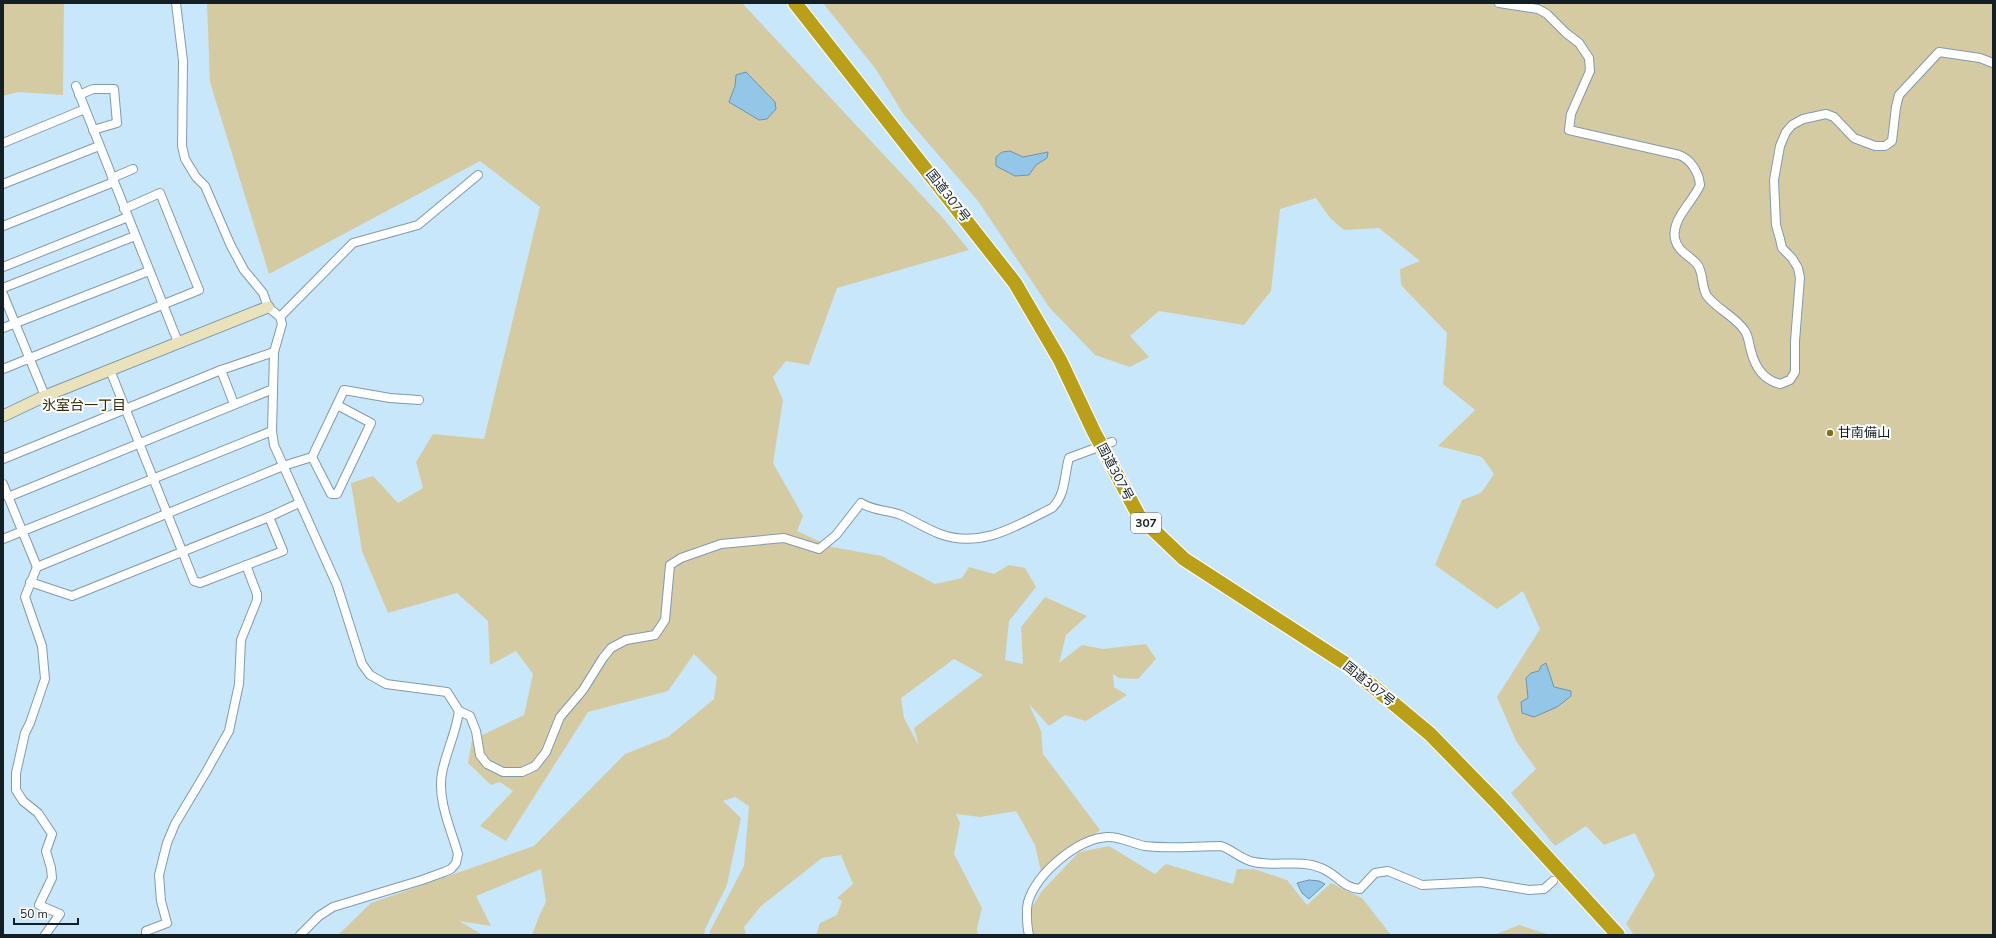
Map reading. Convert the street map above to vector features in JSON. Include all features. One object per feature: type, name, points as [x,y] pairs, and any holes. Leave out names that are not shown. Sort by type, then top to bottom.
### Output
[{"type":"highway","name":"国道307号","points":[[795,3],[1015,283],[1060,360],[1106,444],[1139,516],[1184,559],[1346,664],[1430,734],[1500,806],[1618,935]]},
{"type":"street","points":[[176,3],[183,61],[182,146],[185,159],[196,177],[205,186],[230,246],[244,270],[264,293],[268,307],[280,317],[282,324],[274,352],[272,431],[274,445],[299,503],[338,585],[362,664],[370,674],[386,684],[447,692],[459,711],[470,716],[476,731],[480,755],[487,764],[503,772],[522,772],[535,766],[546,752],[560,717],[583,690],[611,648],[626,640],[655,635],[660,629],[665,620],[670,565],[681,558],[721,544],[784,538],[819,549],[836,536],[861,503],[866,506],[899,514],[940,534],[960,539],[979,539],[989,537],[1052,508],[1058,503],[1064,489],[1069,458],[1106,444]]},
{"type":"street","points":[[1499,3],[1538,9],[1547,14],[1566,33],[1579,43],[1589,58],[1590,71],[1571,114],[1569,130],[1679,155],[1685,157],[1691,164],[1700,178],[1700,184],[1676,229],[1675,238],[1678,247],[1698,265],[1706,294],[1711,300],[1736,319],[1746,333],[1752,353],[1760,371],[1772,382],[1780,384],[1790,380],[1795,372],[1795,341],[1800,293],[1798,268],[1792,258],[1782,248],[1776,225],[1774,180],[1780,146],[1786,132],[1792,125],[1803,119],[1826,114],[1834,117],[1854,138],[1875,146],[1885,146],[1892,141],[1896,106],[1899,95],[1939,52],[1980,58],[1993,63]]},
{"type":"street","points":[[76,86],[178,342]]},
{"type":"street","points":[[79,95],[93,89],[114,89],[117,123],[93,130]]},
{"type":"street","points":[[3,142],[85,109]]},
{"type":"street","points":[[3,184],[99,146]]},
{"type":"street","points":[[3,226],[113,180],[133,169]]},
{"type":"street","points":[[280,317],[353,243],[418,225],[478,175]]},
{"type":"street","points":[[3,267],[126,213],[160,193],[199,290],[3,369]]},
{"type":"street","points":[[3,288],[135,236]]},
{"type":"street","points":[[3,328],[149,270]]},
{"type":"street","points":[[3,294],[45,396]]},
{"type":"street","points":[[3,416],[45,396],[268,307]]},
{"type":"street","points":[[3,459],[221,370],[274,352]]},
{"type":"street","points":[[110,370],[194,581],[200,583],[283,551],[269,517]]},
{"type":"street","points":[[221,370],[234,404]]},
{"type":"street","points":[[8,496],[273,389]]},
{"type":"street","points":[[45,935],[60,914],[39,904],[52,878],[46,851],[52,834],[38,813],[23,801],[16,790],[16,773],[25,733],[30,723],[45,679],[42,646],[25,597],[37,567],[168,515],[283,466],[312,457],[344,390],[390,398],[419,400]]},
{"type":"street","points":[[312,457],[331,494],[337,494],[371,423],[337,405]]},
{"type":"street","points":[[3,539],[272,431]]},
{"type":"street","points":[[3,484],[37,567]]},
{"type":"street","points":[[30,582],[72,596],[269,517],[299,503]]},
{"type":"street","points":[[146,935],[146,931],[167,923],[161,900],[159,875],[167,843],[175,824],[206,772],[228,730],[239,684],[242,640],[257,600],[257,594],[246,565]]},
{"type":"street","points":[[300,935],[319,916],[333,906],[422,880],[451,869],[456,863],[458,854],[442,798],[442,775],[456,730],[459,711]]},
{"type":"street","points":[[1029,935],[1028,902],[1035,888],[1050,870],[1068,853],[1082,843],[1108,837],[1127,840],[1144,846],[1221,846],[1254,862],[1306,864],[1320,867],[1332,873],[1350,888],[1360,889],[1376,873],[1388,871],[1422,885],[1481,882],[1529,890],[1544,889],[1553,881]]},
{"type":"shaded area","points":[[3,3],[64,3],[63,95],[18,92],[3,96]]},
{"type":"shaded area","points":[[207,3],[742,3],[942,217],[969,250],[837,288],[809,365],[786,361],[773,377],[783,400],[773,463],[803,516],[797,531],[832,547],[882,556],[935,584],[962,578],[969,567],[994,574],[1009,565],[1025,568],[1036,587],[1009,621],[1005,660],[1023,664],[1021,627],[1045,597],[1087,616],[1066,635],[1059,663],[1082,645],[1103,649],[1146,644],[1156,659],[1138,679],[1119,678],[1113,674],[1114,687],[1127,695],[1086,721],[1065,715],[1049,726],[1029,704],[1041,731],[1043,754],[1100,830],[1042,876],[1035,845],[1016,811],[980,817],[956,814],[960,823],[954,854],[982,908],[977,928],[978,935],[816,935],[820,923],[837,915],[842,901],[837,898],[853,884],[841,855],[822,858],[761,906],[744,927],[746,935],[710,935],[710,931],[744,866],[749,806],[735,797],[723,801],[741,818],[727,885],[705,929],[704,935],[532,935],[546,902],[541,869],[476,896],[491,926],[459,921],[483,935],[338,935],[371,903],[534,846],[625,754],[668,737],[714,699],[717,677],[694,654],[668,691],[588,712],[506,841],[480,826],[513,791],[500,782],[491,785],[468,763],[472,740],[524,715],[533,674],[516,651],[490,665],[488,621],[457,593],[388,613],[362,551],[351,483],[373,476],[398,503],[423,488],[416,462],[433,434],[484,439],[540,207],[480,161],[269,274],[210,82]],"holes":[[[954,659],[983,675],[914,728],[919,746],[904,718],[901,698]]]},
{"type":"shaded area","points":[[823,3],[1993,3],[1993,935],[1634,935],[1626,924],[1655,875],[1635,833],[1604,845],[1586,826],[1555,846],[1511,793],[1536,769],[1516,741],[1497,697],[1540,629],[1523,591],[1497,609],[1435,565],[1462,500],[1481,493],[1494,474],[1482,457],[1438,446],[1475,410],[1443,384],[1447,333],[1401,285],[1400,269],[1420,261],[1379,228],[1344,230],[1330,218],[1316,198],[1280,209],[1271,291],[1244,325],[1159,311],[1130,336],[1149,357],[1130,367],[1095,355],[1049,307],[978,201],[904,115],[875,68]]},
{"type":"shaded area","points":[[1109,846],[1155,874],[1166,864],[1233,884],[1237,869],[1254,869],[1287,880],[1307,905],[1331,883],[1362,898],[1391,935],[1025,935],[1023,921],[1042,891],[1079,852]]},
{"type":"shaded area","points":[[1519,925],[1550,935],[1494,935]]},
{"type":"water","points":[[746,72],[775,102],[776,109],[767,119],[759,120],[729,102],[735,86],[736,75]]},
{"type":"water","points":[[1010,151],[1023,157],[1048,152],[1047,158],[1036,165],[1029,175],[1015,176],[996,166],[996,157],[1002,152]]},
{"type":"water","points":[[1546,663],[1554,687],[1571,691],[1571,696],[1557,707],[1534,717],[1522,713],[1521,702],[1528,698],[1526,678],[1531,673],[1539,671],[1541,666]]},
{"type":"water","points":[[1309,880],[1319,881],[1325,884],[1309,899],[1302,893],[1297,883]]},
{"type":"place","name":"甘南備山","points":[[1830,433]]},
{"type":"district","name":"氷室台一丁目","points":[[84,405]]}]
